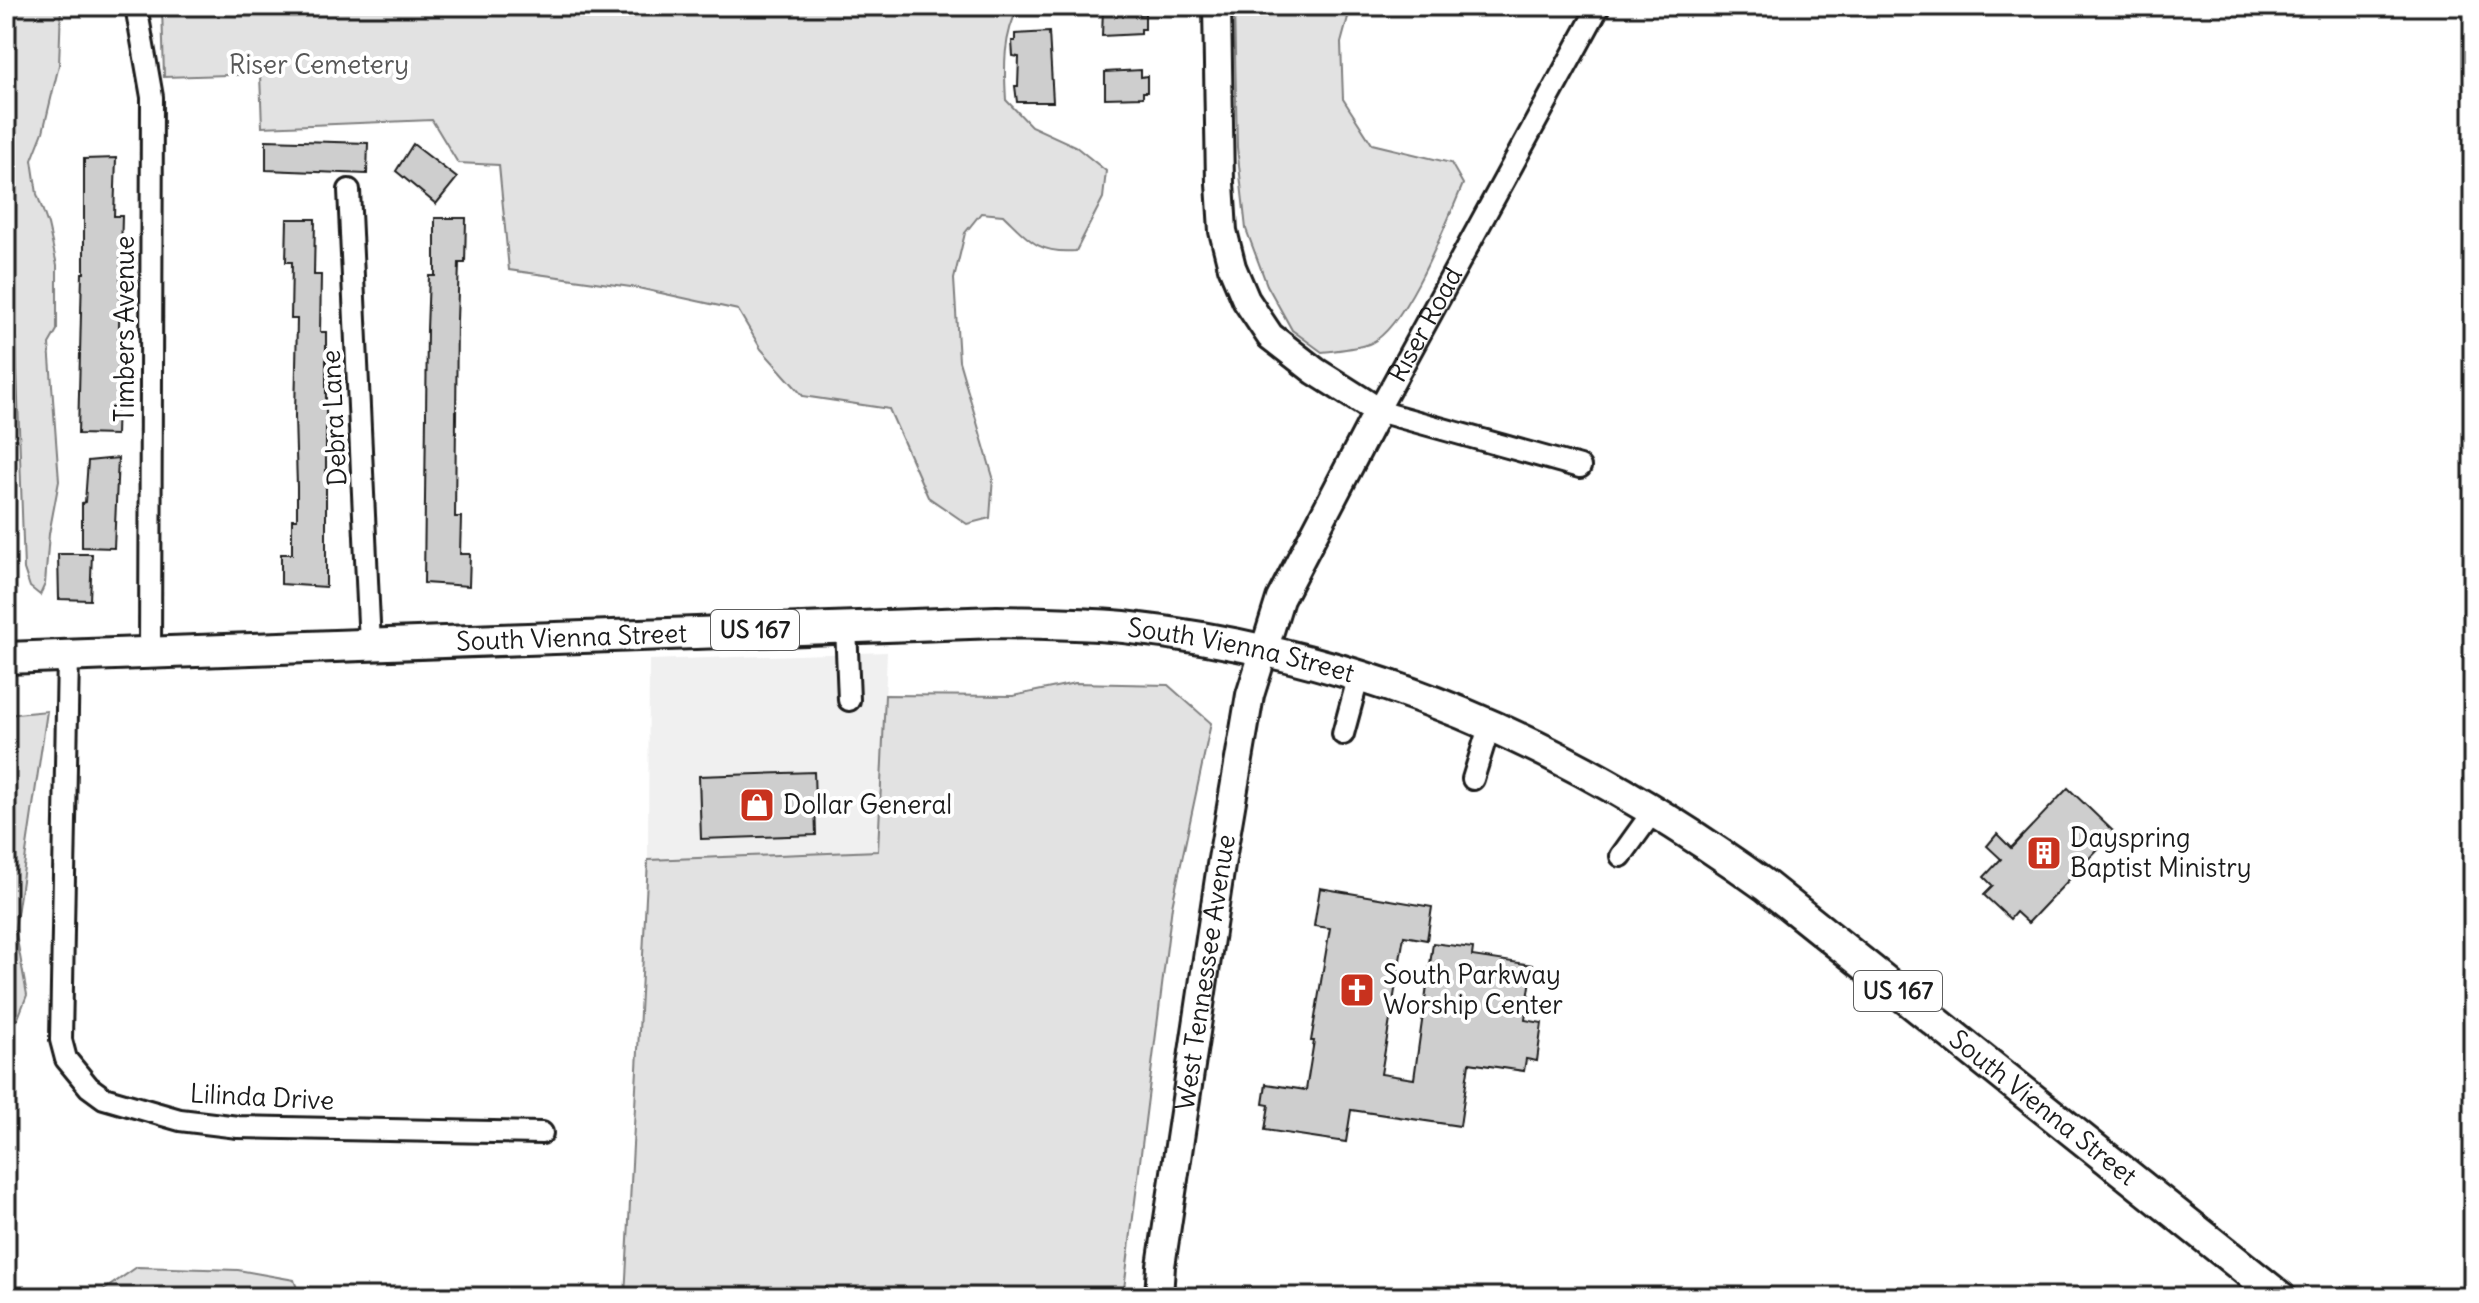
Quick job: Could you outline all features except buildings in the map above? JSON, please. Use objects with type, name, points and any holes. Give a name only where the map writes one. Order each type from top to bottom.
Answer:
[{"type":"highway","name":"South Vienna Street","points":[[6,658],[846,626],[1077,623],[1215,640],[1359,675],[1490,724],[1587,771],[1654,810],[1766,886],[2280,1297]]},
{"type":"main road","points":[[1217,6],[1220,183],[1223,231],[1232,267],[1246,300],[1270,336],[1315,371],[1378,411]]},
{"type":"main road","name":"Riser Road","points":[[1263,651],[1280,599],[1378,411]]},
{"type":"main road","name":"West Tennessee Avenue","points":[[1159,1297],[1161,1266],[1221,865],[1250,695],[1263,651]]},
{"type":"street","name":"Timbers Avenue","points":[[136,6],[152,97],[150,653]]},
{"type":"street","name":"Riser Road","points":[[1378,411],[1599,6]]},
{"type":"street","name":"Debra Lane","points":[[349,190],[370,645]]},
{"type":"street","points":[[1378,411],[1580,467]]},
{"type":"street","points":[[846,626],[849,700]]},
{"type":"street","name":"Lilinda Drive","points":[[68,656],[61,1040],[66,1059],[89,1087],[120,1104],[180,1120],[238,1127],[542,1133]]},
{"type":"street","points":[[1343,734],[1359,675]]},
{"type":"street","points":[[1473,779],[1490,724]]},
{"type":"street","points":[[1621,856],[1654,810]]},
{"type":"shaded area","points":[[887,652],[879,851],[648,860],[649,660]]},
{"type":"green space","points":[[6,6],[61,6],[59,65],[43,132],[32,160],[37,194],[57,265],[57,330],[49,344],[59,481],[49,534],[45,584],[40,595],[30,587],[24,569],[16,342],[11,312],[6,307]]},
{"type":"green space","name":"Riser Cemetery","points":[[162,6],[1019,6],[1007,40],[1006,100],[1031,126],[1075,146],[1106,171],[1103,198],[1076,251],[1042,247],[1027,238],[1003,215],[981,213],[965,233],[954,279],[959,361],[993,477],[990,518],[967,524],[928,497],[889,409],[803,396],[761,349],[738,310],[638,288],[509,270],[499,165],[458,163],[432,120],[262,127],[260,74],[164,77]]},
{"type":"green space","points":[[1234,6],[1351,6],[1341,43],[1343,99],[1372,144],[1451,163],[1463,184],[1412,295],[1385,333],[1371,343],[1322,352],[1292,330],[1267,285],[1246,229],[1237,147]]},
{"type":"green space","points":[[1075,683],[1168,685],[1211,723],[1172,906],[1123,1297],[625,1297],[648,860],[878,851],[885,695],[1013,696]]},
{"type":"green space","points":[[47,711],[15,928],[27,995],[6,1049],[6,715]]},
{"type":"green space","points":[[137,1267],[238,1270],[294,1280],[300,1297],[87,1297],[98,1294]]},
{"type":"place","name":"Dollar General","points":[[757,805]]},
{"type":"place","name":"Dayspring Baptist Ministry","points":[[2044,853]]},
{"type":"place","name":"South Parkway Worship Center","points":[[1357,990]]}]
